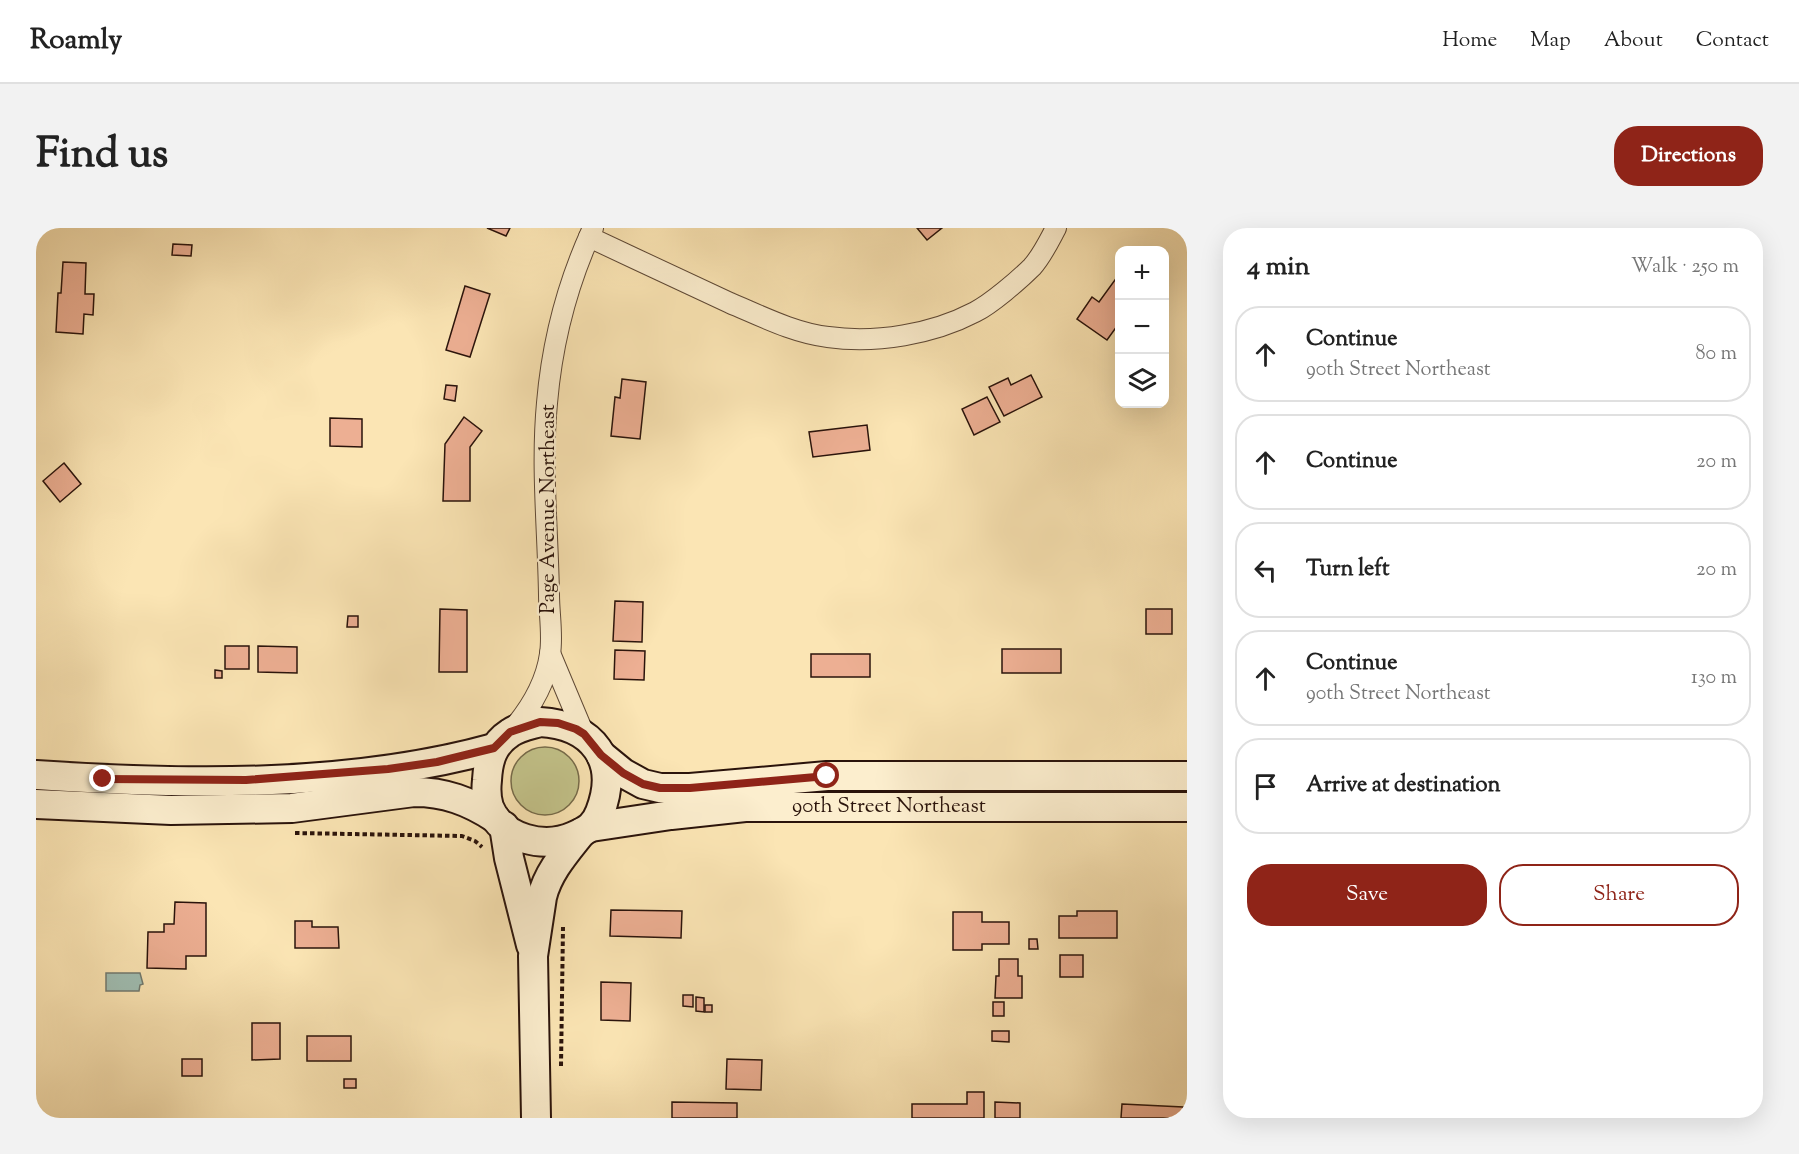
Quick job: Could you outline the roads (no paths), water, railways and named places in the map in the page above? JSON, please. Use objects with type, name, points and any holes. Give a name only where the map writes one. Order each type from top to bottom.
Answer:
[{"type":"main road","points":[[36,775],[126,780],[246,780],[388,769],[437,762],[502,740],[540,722],[558,723],[592,744],[606,771],[607,789],[599,817],[559,861],[544,888],[534,956],[536,1118]]},
{"type":"main road","points":[[502,740],[487,771],[488,805],[499,822],[534,956]]},
{"type":"main road","name":"90th Street Northeast","points":[[592,744],[623,773],[643,784],[660,788],[690,788],[827,776],[1187,776]]},
{"type":"main road","points":[[36,804],[171,810],[292,808],[414,792],[432,792],[453,796],[478,807],[521,837],[541,843],[561,842],[586,830]]},
{"type":"main road","name":"90th Street Northeast","points":[[586,830],[661,816],[745,807],[1187,807]]},
{"type":"street","points":[[591,233],[757,315],[801,331],[828,337],[857,339],[907,334],[947,324],[977,311],[1033,266],[1056,228]]},
{"type":"street","name":"Page Avenue Northeast","points":[[502,740],[526,714],[540,686],[550,653],[544,464],[547,403],[558,336],[571,283],[591,233]]},
{"type":"street","name":"Page Avenue Northeast","points":[[550,653],[592,744]]},
{"type":"water","points":[[106,973],[140,973],[143,984],[140,985],[139,991],[106,991]]}]
